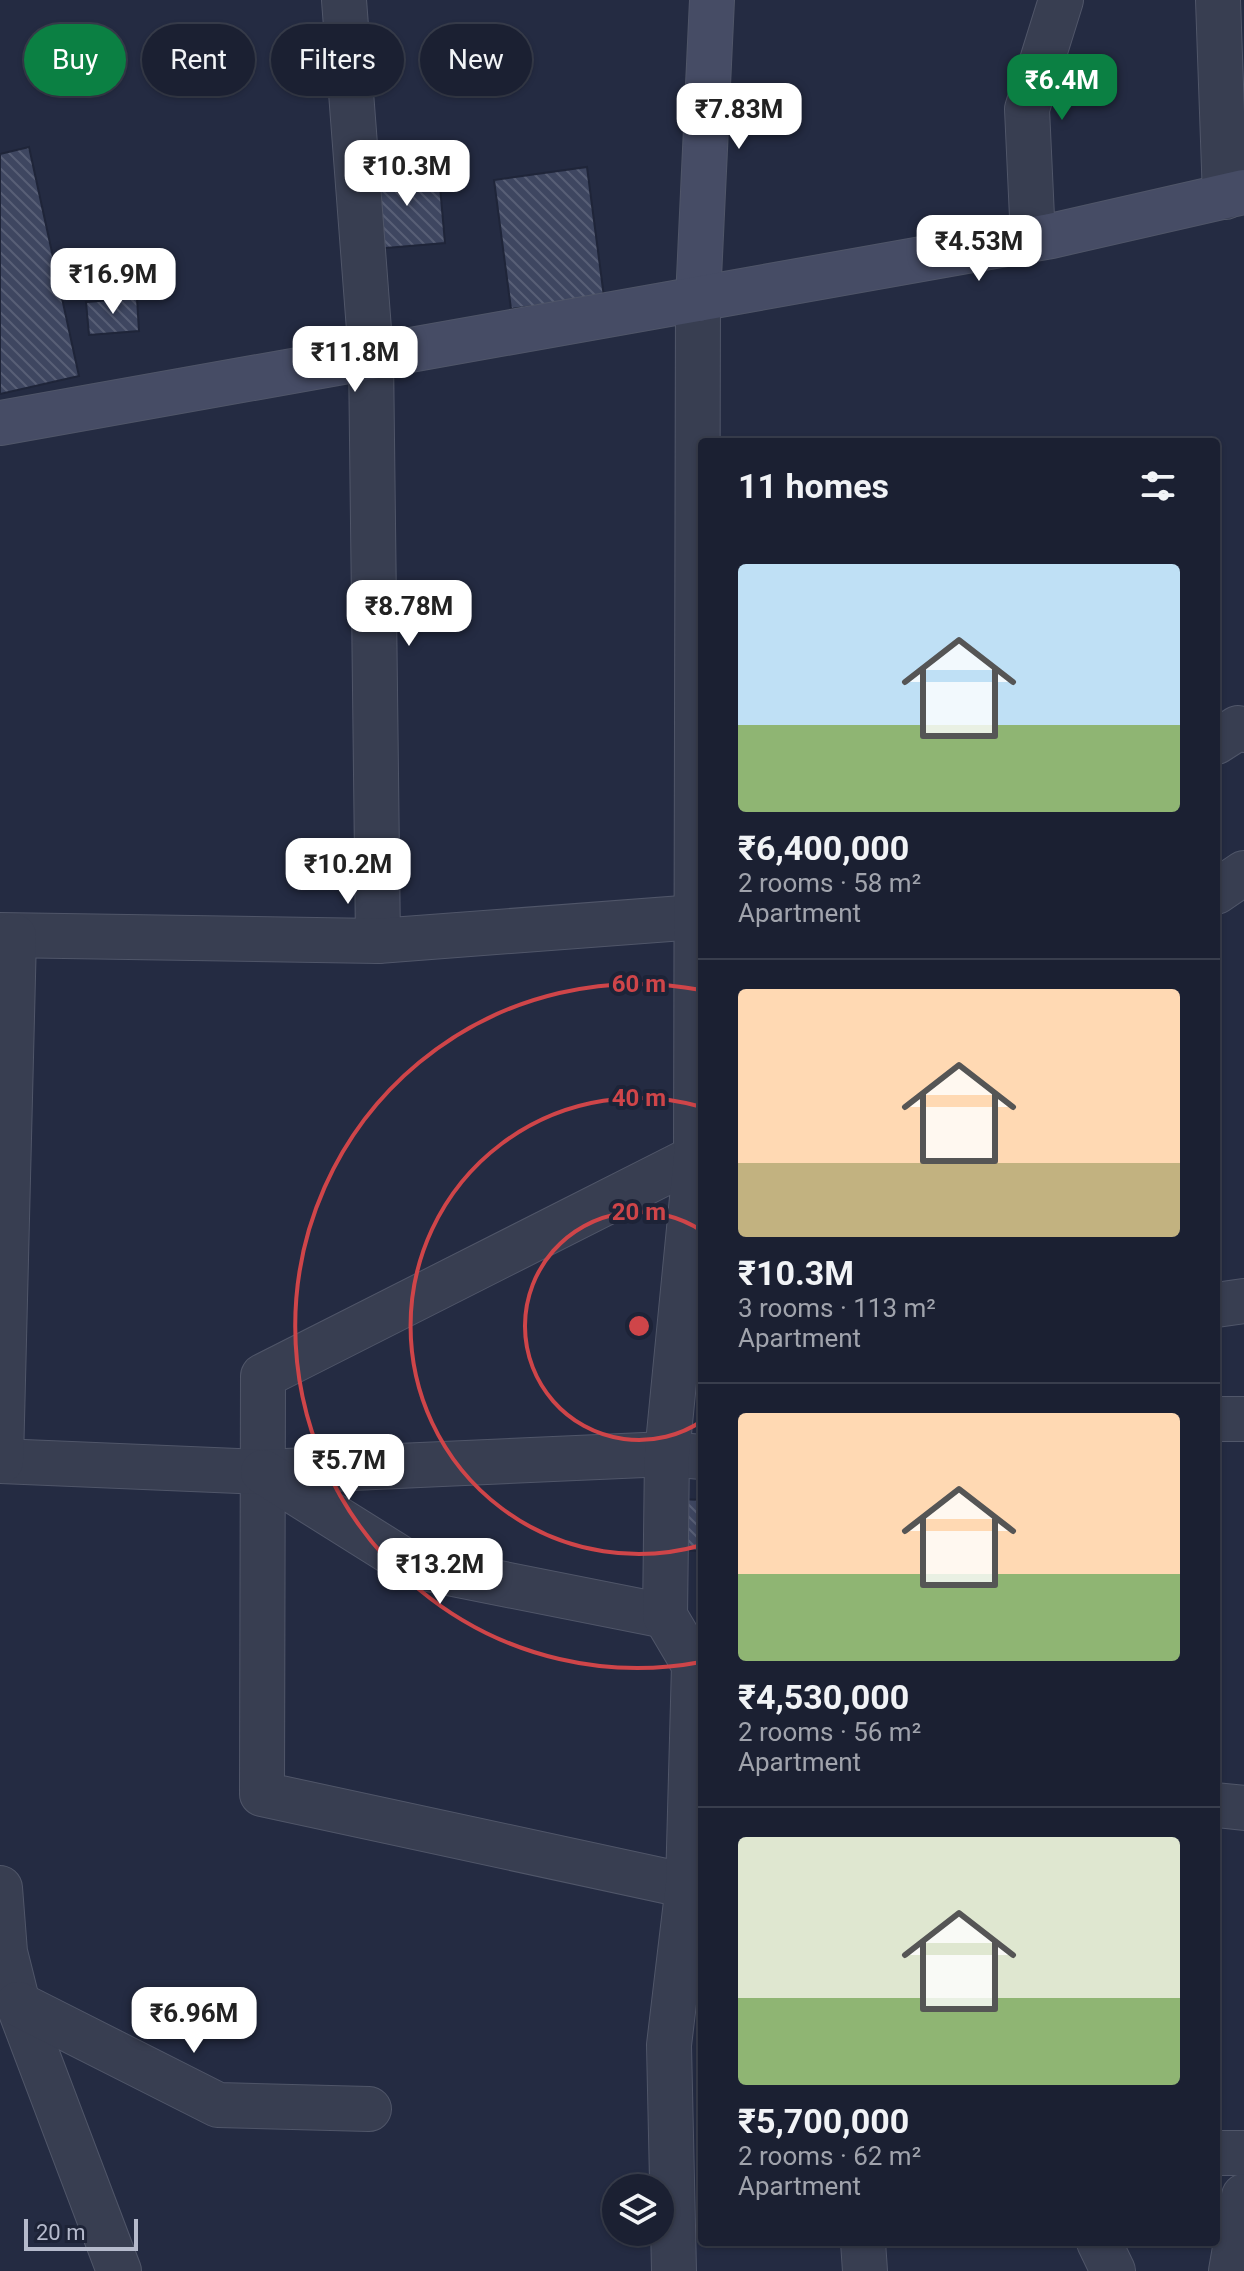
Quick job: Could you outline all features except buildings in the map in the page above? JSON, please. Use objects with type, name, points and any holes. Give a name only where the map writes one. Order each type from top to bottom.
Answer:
[{"type":"main road","points":[[698,299],[712,0]]},
{"type":"main road","points":[[0,423],[1033,239],[1235,194]]},
{"type":"street","points":[[344,0],[371,356],[378,941]]},
{"type":"street","points":[[1033,239],[1027,109],[1061,0]]},
{"type":"street","points":[[1218,0],[1235,194]]},
{"type":"street","points":[[698,299],[698,438]]},
{"type":"street","points":[[1220,739],[1238,728],[1244,730]]},
{"type":"street","points":[[1220,889],[1244,873]]},
{"type":"street","points":[[698,887],[698,1078]]},
{"type":"street","points":[[684,1455],[263,1472],[0,1461],[7,935],[378,941],[696,917]]},
{"type":"street","points":[[695,1887],[262,1794],[263,1376],[698,1159]]},
{"type":"street","points":[[674,2271],[695,1887],[698,1666],[665,1616],[684,1455],[698,1179]]},
{"type":"street","points":[[1220,1304],[1244,1301]]},
{"type":"street","points":[[1220,1419],[1244,1419]]},
{"type":"street","points":[[263,1472],[413,1566],[665,1616]]},
{"type":"street","points":[[1220,1805],[1244,1808]]},
{"type":"street","points":[[0,1888],[2,1952],[18,2004],[119,2271]]},
{"type":"street","points":[[18,2004],[218,2105],[369,2109]]},
{"type":"street","points":[[1220,2153],[1244,2153]]},
{"type":"street","points":[[1231,2271],[1244,2196]]},
{"type":"street","points":[[863,2246],[865,2271]]},
{"type":"street","points":[[1101,2246],[1113,2271]]}]
